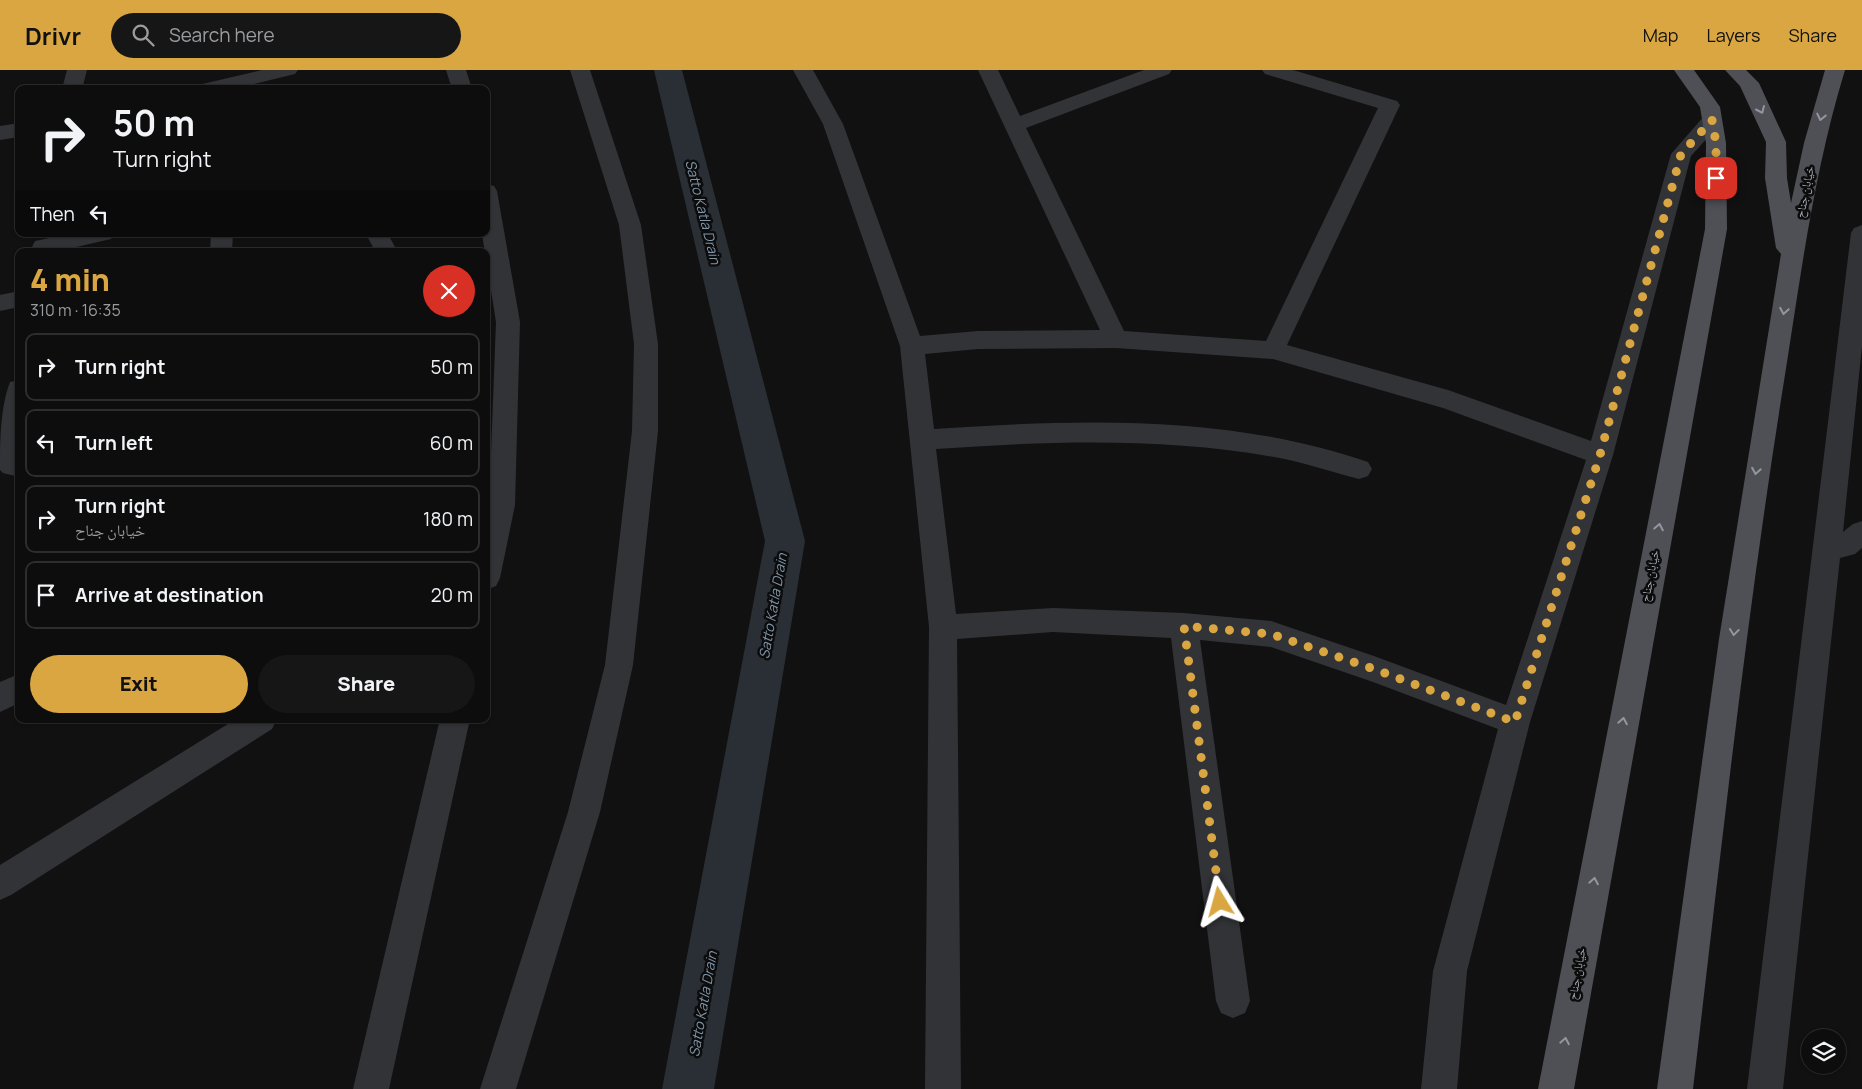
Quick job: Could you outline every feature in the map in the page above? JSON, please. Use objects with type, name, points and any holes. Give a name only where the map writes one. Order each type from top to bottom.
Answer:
[{"type":"main road","name":"خیابان جناح","points":[[1556,1089],[1716,229],[1716,143],[1710,107],[1684,70]]},
{"type":"main road","points":[[1735,70],[1749,83],[1776,142],[1776,178],[1790,272]]},
{"type":"main road","name":"خیابان جناح","points":[[1675,1089],[1750,507],[1812,155],[1824,100],[1835,70]]},
{"type":"street","points":[[73,85],[76,70]]},
{"type":"street","points":[[222,85],[288,70]]},
{"type":"street","points":[[456,70],[461,85]]},
{"type":"street","points":[[498,1089],[584,812],[619,665],[645,432],[646,344],[630,225],[580,70]]},
{"type":"street","points":[[804,70],[833,124],[912,346],[942,627],[943,1089]]},
{"type":"street","points":[[988,70],[1116,339]]},
{"type":"street","points":[[1014,125],[1162,70]]},
{"type":"street","points":[[1272,70],[1390,104],[1273,350]]},
{"type":"street","points":[[1439,1089],[1450,970],[1515,722],[1600,455],[1681,154],[1712,120]]},
{"type":"street","points":[[0,133],[15,131]]},
{"type":"street","points":[[1764,1089],[1828,549],[1862,233]]},
{"type":"street","points":[[43,244],[86,237]]},
{"type":"street","points":[[490,237],[497,323],[496,405],[502,505],[490,560]]},
{"type":"street","points":[[0,303],[15,300]]},
{"type":"street","points":[[912,346],[978,340],[1116,339],[1273,350],[1448,400],[1600,455]]},
{"type":"street","points":[[15,413],[7,461],[15,466]]},
{"type":"street","points":[[923,440],[1016,433],[1132,432],[1216,439],[1276,447],[1359,469]]},
{"type":"street","points":[[1828,549],[1845,546],[1862,532]]},
{"type":"street","points":[[942,627],[1053,620],[1184,626],[1271,634],[1374,669],[1515,722]]},
{"type":"street","points":[[1184,626],[1233,1001]]},
{"type":"street","points":[[0,698],[15,689]]},
{"type":"street","points":[[0,884],[256,723]]},
{"type":"street","points":[[371,1089],[454,723]]},
{"type":"waterway","name":"Satto Katla Drain","points":[[668,70],[785,541],[688,1089]]},
{"type":"route","points":[[1220,902],[1184,626],[1271,634],[1374,669],[1515,722],[1600,455],[1681,154],[1712,120],[1716,143],[1716,178]]}]
